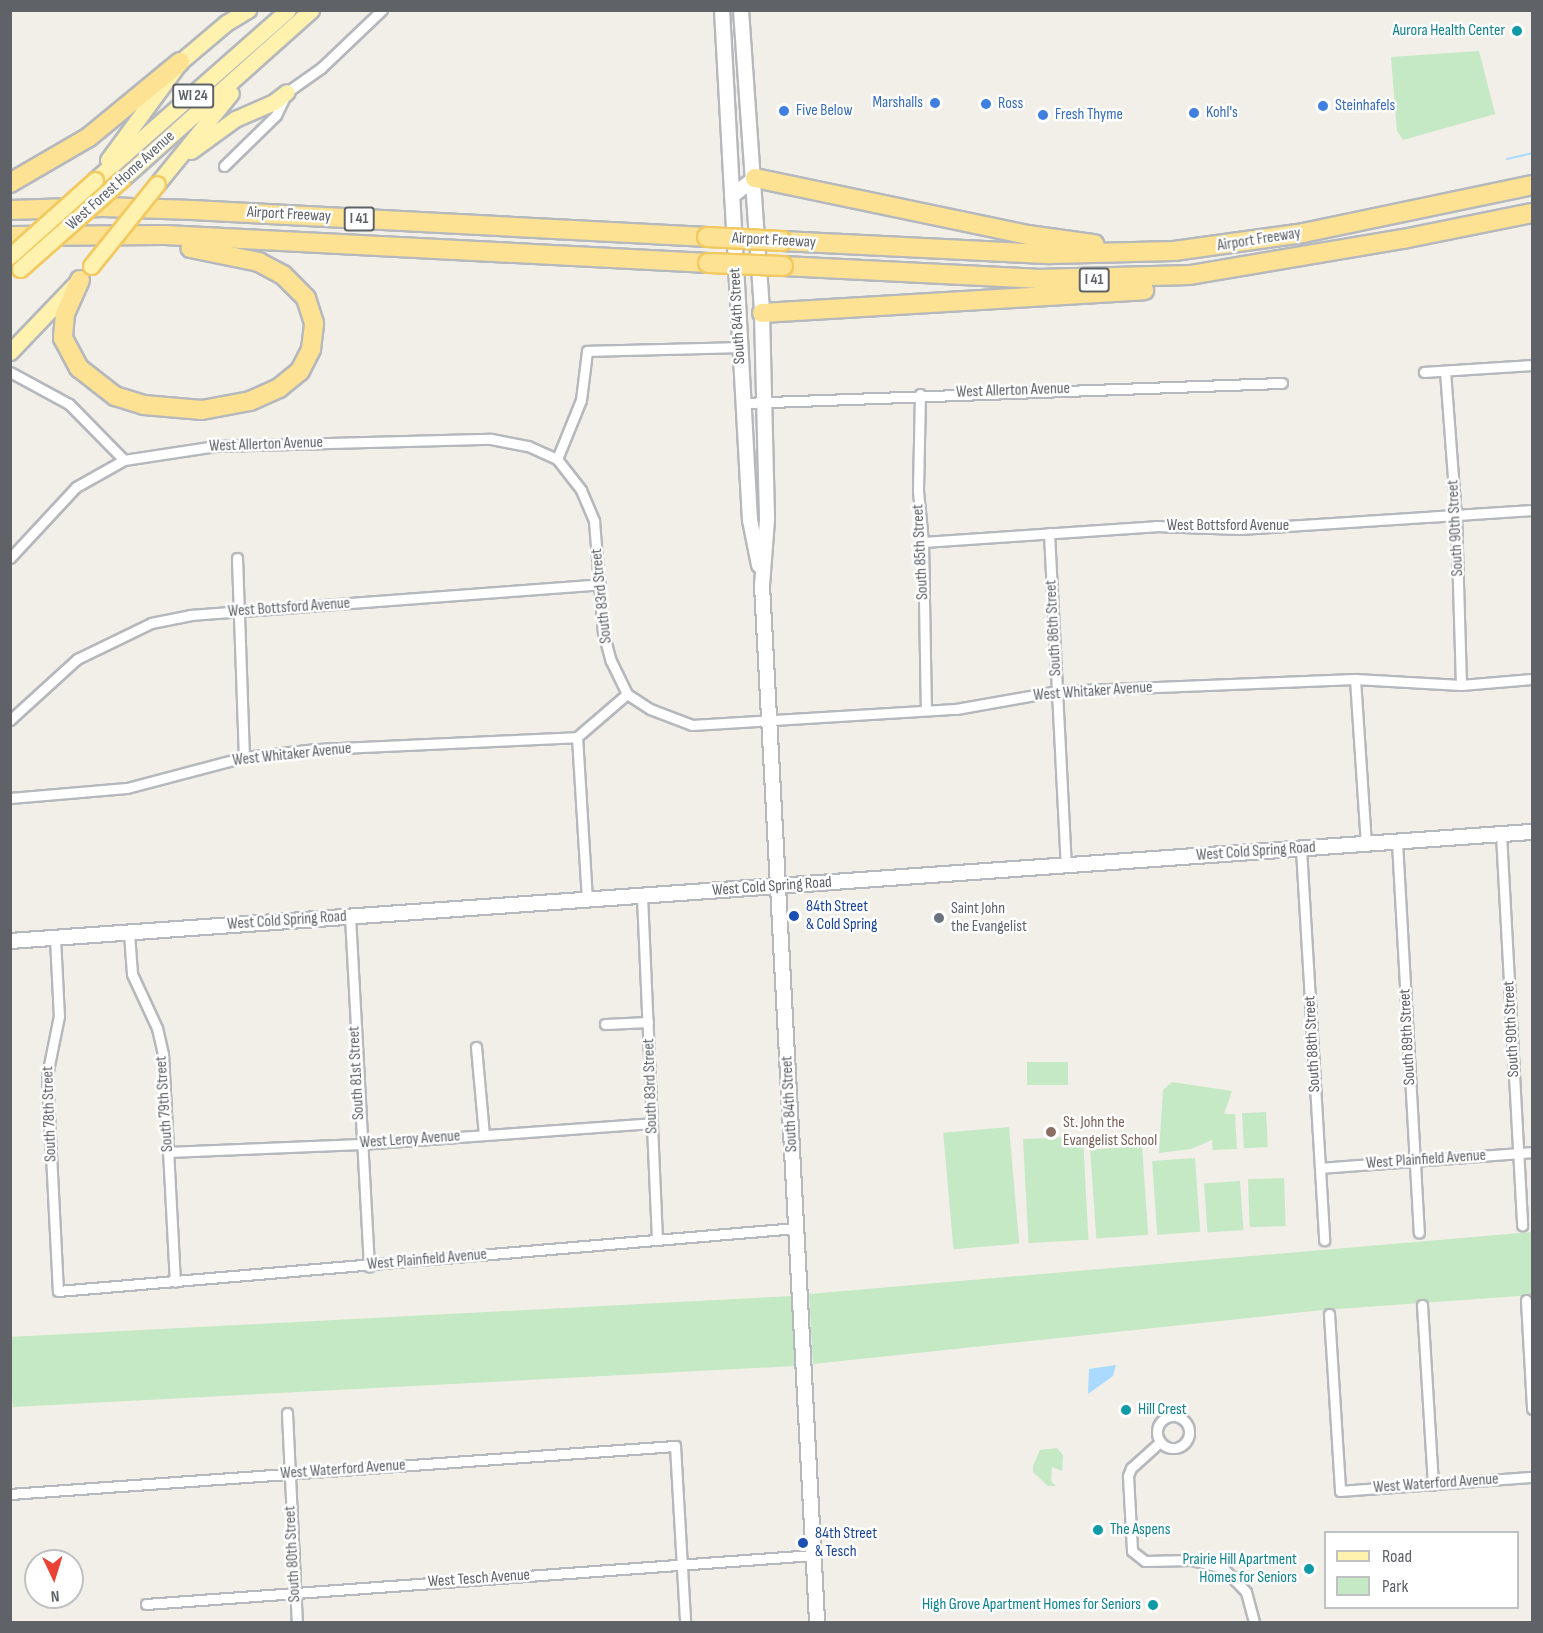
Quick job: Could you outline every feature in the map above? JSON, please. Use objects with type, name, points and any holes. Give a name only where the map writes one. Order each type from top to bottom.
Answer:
[{"type":"highway","points":[[10,183],[89,137],[180,62]]},
{"type":"highway","points":[[755,178],[1071,242],[1113,246],[1226,237],[1247,243]]},
{"type":"highway","name":"Airport Freeway","points":[[10,210],[103,207],[192,210],[1051,254],[1155,252],[1247,243],[1533,185]]},
{"type":"highway","name":"Airport Freeway","points":[[10,236],[127,234],[1037,279],[1150,278],[1245,268],[1533,213]]},
{"type":"highway","points":[[86,273],[65,314],[63,338],[79,369],[115,396],[170,409],[222,408],[264,395],[300,371],[312,349],[313,315],[306,297],[283,275],[245,257],[153,243],[127,234]]},
{"type":"highway","points":[[762,313],[1204,285],[1337,261],[1403,239]]},
{"type":"main road","points":[[95,180],[180,62],[240,10]]},
{"type":"main road","points":[[226,23],[248,10]]},
{"type":"main road","name":"West Forest Home Avenue","points":[[10,256],[288,10]]},
{"type":"main road","name":"West Forest Home Avenue","points":[[15,274],[311,10]]},
{"type":"main road","points":[[10,352],[86,273],[158,184],[245,70]]},
{"type":"main road","points":[[172,166],[209,136],[287,92]]},
{"type":"street","points":[[224,166],[276,115],[287,92],[321,68],[381,10]]},
{"type":"street","name":"South 84th Street","points":[[722,10],[750,520],[762,585],[780,886],[817,1623]]},
{"type":"street","name":"South 84th Street","points":[[741,10],[755,178],[762,313],[767,520],[762,585]]},
{"type":"street","points":[[732,196],[755,178]]},
{"type":"street","points":[[739,314],[762,313]]},
{"type":"street","points":[[557,459],[581,400],[587,351],[740,347]]},
{"type":"street","points":[[1424,372],[1533,365]]},
{"type":"street","name":"South 90th Street","points":[[1445,371],[1456,516],[1461,685]]},
{"type":"street","points":[[10,372],[69,404],[124,460]]},
{"type":"street","name":"West Allerton Avenue","points":[[743,403],[920,394],[1282,383]]},
{"type":"street","name":"South 85th Street","points":[[920,394],[918,491],[923,542],[926,710]]},
{"type":"street","name":"West Allerton Avenue","points":[[10,558],[76,487],[124,460],[216,446],[491,439],[528,446],[557,459]]},
{"type":"street","name":"South 83rd Street","points":[[557,459],[581,490],[594,521],[605,646],[627,694]]},
{"type":"street","name":"West Bottsford Avenue","points":[[923,542],[1155,526],[1240,529],[1533,510]]},
{"type":"street","name":"South 86th Street","points":[[1049,533],[1066,866]]},
{"type":"street","points":[[237,558],[244,757]]},
{"type":"street","name":"West Bottsford Avenue","points":[[10,720],[69,665],[108,641],[151,623],[238,611],[600,584]]},
{"type":"street","points":[[1355,679],[1366,844]]},
{"type":"street","name":"West Whitaker Avenue","points":[[627,694],[650,710],[692,726],[770,723],[926,710],[1058,692],[1355,679],[1461,685],[1533,679]]},
{"type":"street","points":[[586,900],[577,737],[627,694]]},
{"type":"street","name":"West Whitaker Avenue","points":[[10,798],[127,788],[244,757],[317,749],[577,737]]},
{"type":"street","name":"West Cold Spring Road","points":[[10,941],[1533,832]]},
{"type":"street","name":"South 90th Street","points":[[1501,834],[1522,1225]]},
{"type":"street","name":"South 89th Street","points":[[1397,842],[1419,1232]]},
{"type":"street","name":"South 88th Street","points":[[1300,849],[1324,1240]]},
{"type":"street","name":"South 83rd Street","points":[[642,896],[657,1239]]},
{"type":"street","name":"South 81st Street","points":[[350,916],[369,1266]]},
{"type":"street","name":"South 79th Street","points":[[129,933],[132,974],[157,1028],[163,1054],[175,1282]]},
{"type":"street","name":"South 78th Street","points":[[55,938],[59,1016],[47,1075],[58,1291]]},
{"type":"street","points":[[605,1024],[648,1022]]},
{"type":"street","points":[[476,1047],[484,1135]]},
{"type":"street","name":"West Leroy Avenue","points":[[168,1152],[361,1144],[652,1123]]},
{"type":"street","name":"West Plainfield Avenue","points":[[1320,1168],[1533,1152]]},
{"type":"street","name":"West Plainfield Avenue","points":[[58,1291],[796,1228]]},
{"type":"street","points":[[1526,1300],[1533,1409]]},
{"type":"street","points":[[1422,1305],[1433,1485]]},
{"type":"street","name":"West Waterford Avenue","points":[[1329,1314],[1340,1491],[1533,1477]]},
{"type":"street","name":"South 80th Street","points":[[287,1413],[297,1623]]},
{"type":"street","points":[[1160,1442],[1131,1468],[1128,1476],[1132,1551],[1145,1562],[1202,1561],[1223,1568],[1246,1592],[1254,1623]]},
{"type":"street","name":"West Waterford Avenue","points":[[10,1494],[675,1446],[682,1565]]},
{"type":"street","name":"West Tesch Avenue","points":[[146,1604],[813,1555]]},
{"type":"street","points":[[682,1565],[684,1623]]},
{"type":"green space","points":[[1479,51],[1495,114],[1403,140],[1397,131],[1391,57]]},
{"type":"green space","points":[[1027,1062],[1068,1062],[1068,1085],[1027,1085]]},
{"type":"green space","points":[[1172,1082],[1232,1091],[1224,1114],[1235,1114],[1237,1149],[1213,1150],[1212,1140],[1191,1149],[1159,1153],[1163,1090]]},
{"type":"green space","points":[[1266,1112],[1268,1147],[1244,1148],[1242,1113]]},
{"type":"green space","points":[[1009,1127],[1019,1244],[953,1249],[943,1133]]},
{"type":"green space","points":[[1083,1136],[1088,1240],[1029,1243],[1023,1139]]},
{"type":"green space","points":[[1142,1146],[1148,1235],[1096,1238],[1090,1150]]},
{"type":"green space","points":[[1195,1158],[1200,1232],[1157,1235],[1152,1161]]},
{"type":"green space","points":[[1284,1178],[1286,1226],[1250,1227],[1248,1179]]},
{"type":"green space","points":[[1240,1181],[1243,1230],[1208,1232],[1204,1184]]},
{"type":"green space","points":[[1532,1232],[1532,1295],[1323,1310],[813,1364],[809,1294]]},
{"type":"green space","points":[[792,1296],[796,1366],[13,1407],[10,1337]]},
{"type":"green space","points":[[1057,1448],[1063,1455],[1062,1471],[1052,1467],[1051,1481],[1056,1486],[1048,1486],[1033,1472],[1033,1466],[1040,1450]]},
{"type":"water","points":[[1116,1365],[1113,1376],[1088,1394],[1089,1369]]},
{"type":"waterway","points":[[1507,159],[1532,153]]},
{"type":"place","name":"Aurora Health Center","points":[[1517,31]]},
{"type":"place","name":"Marshalls","points":[[935,103]]},
{"type":"place","name":"Ross","points":[[986,104]]},
{"type":"place","name":"Steinhafels","points":[[1323,106]]},
{"type":"place","name":"Five Below","points":[[784,111]]},
{"type":"place","name":"Kohl's","points":[[1194,113]]},
{"type":"place","name":"Fresh Thyme","points":[[1043,115]]},
{"type":"place","name":"84th Street & Cold Spring","points":[[794,916]]},
{"type":"place","name":"Saint John the Evangelist","points":[[939,918]]},
{"type":"place","name":"St. John the Evangelist School","points":[[1051,1132]]},
{"type":"place","name":"Hill Crest","points":[[1126,1410]]},
{"type":"place","name":"The Aspens","points":[[1098,1530]]},
{"type":"place","name":"84th Street & Tesch","points":[[803,1543]]},
{"type":"place","name":"Prairie Hill Apartment Homes for Seniors","points":[[1309,1569]]},
{"type":"place","name":"High Grove Apartment Homes for Seniors","points":[[1153,1605]]}]
